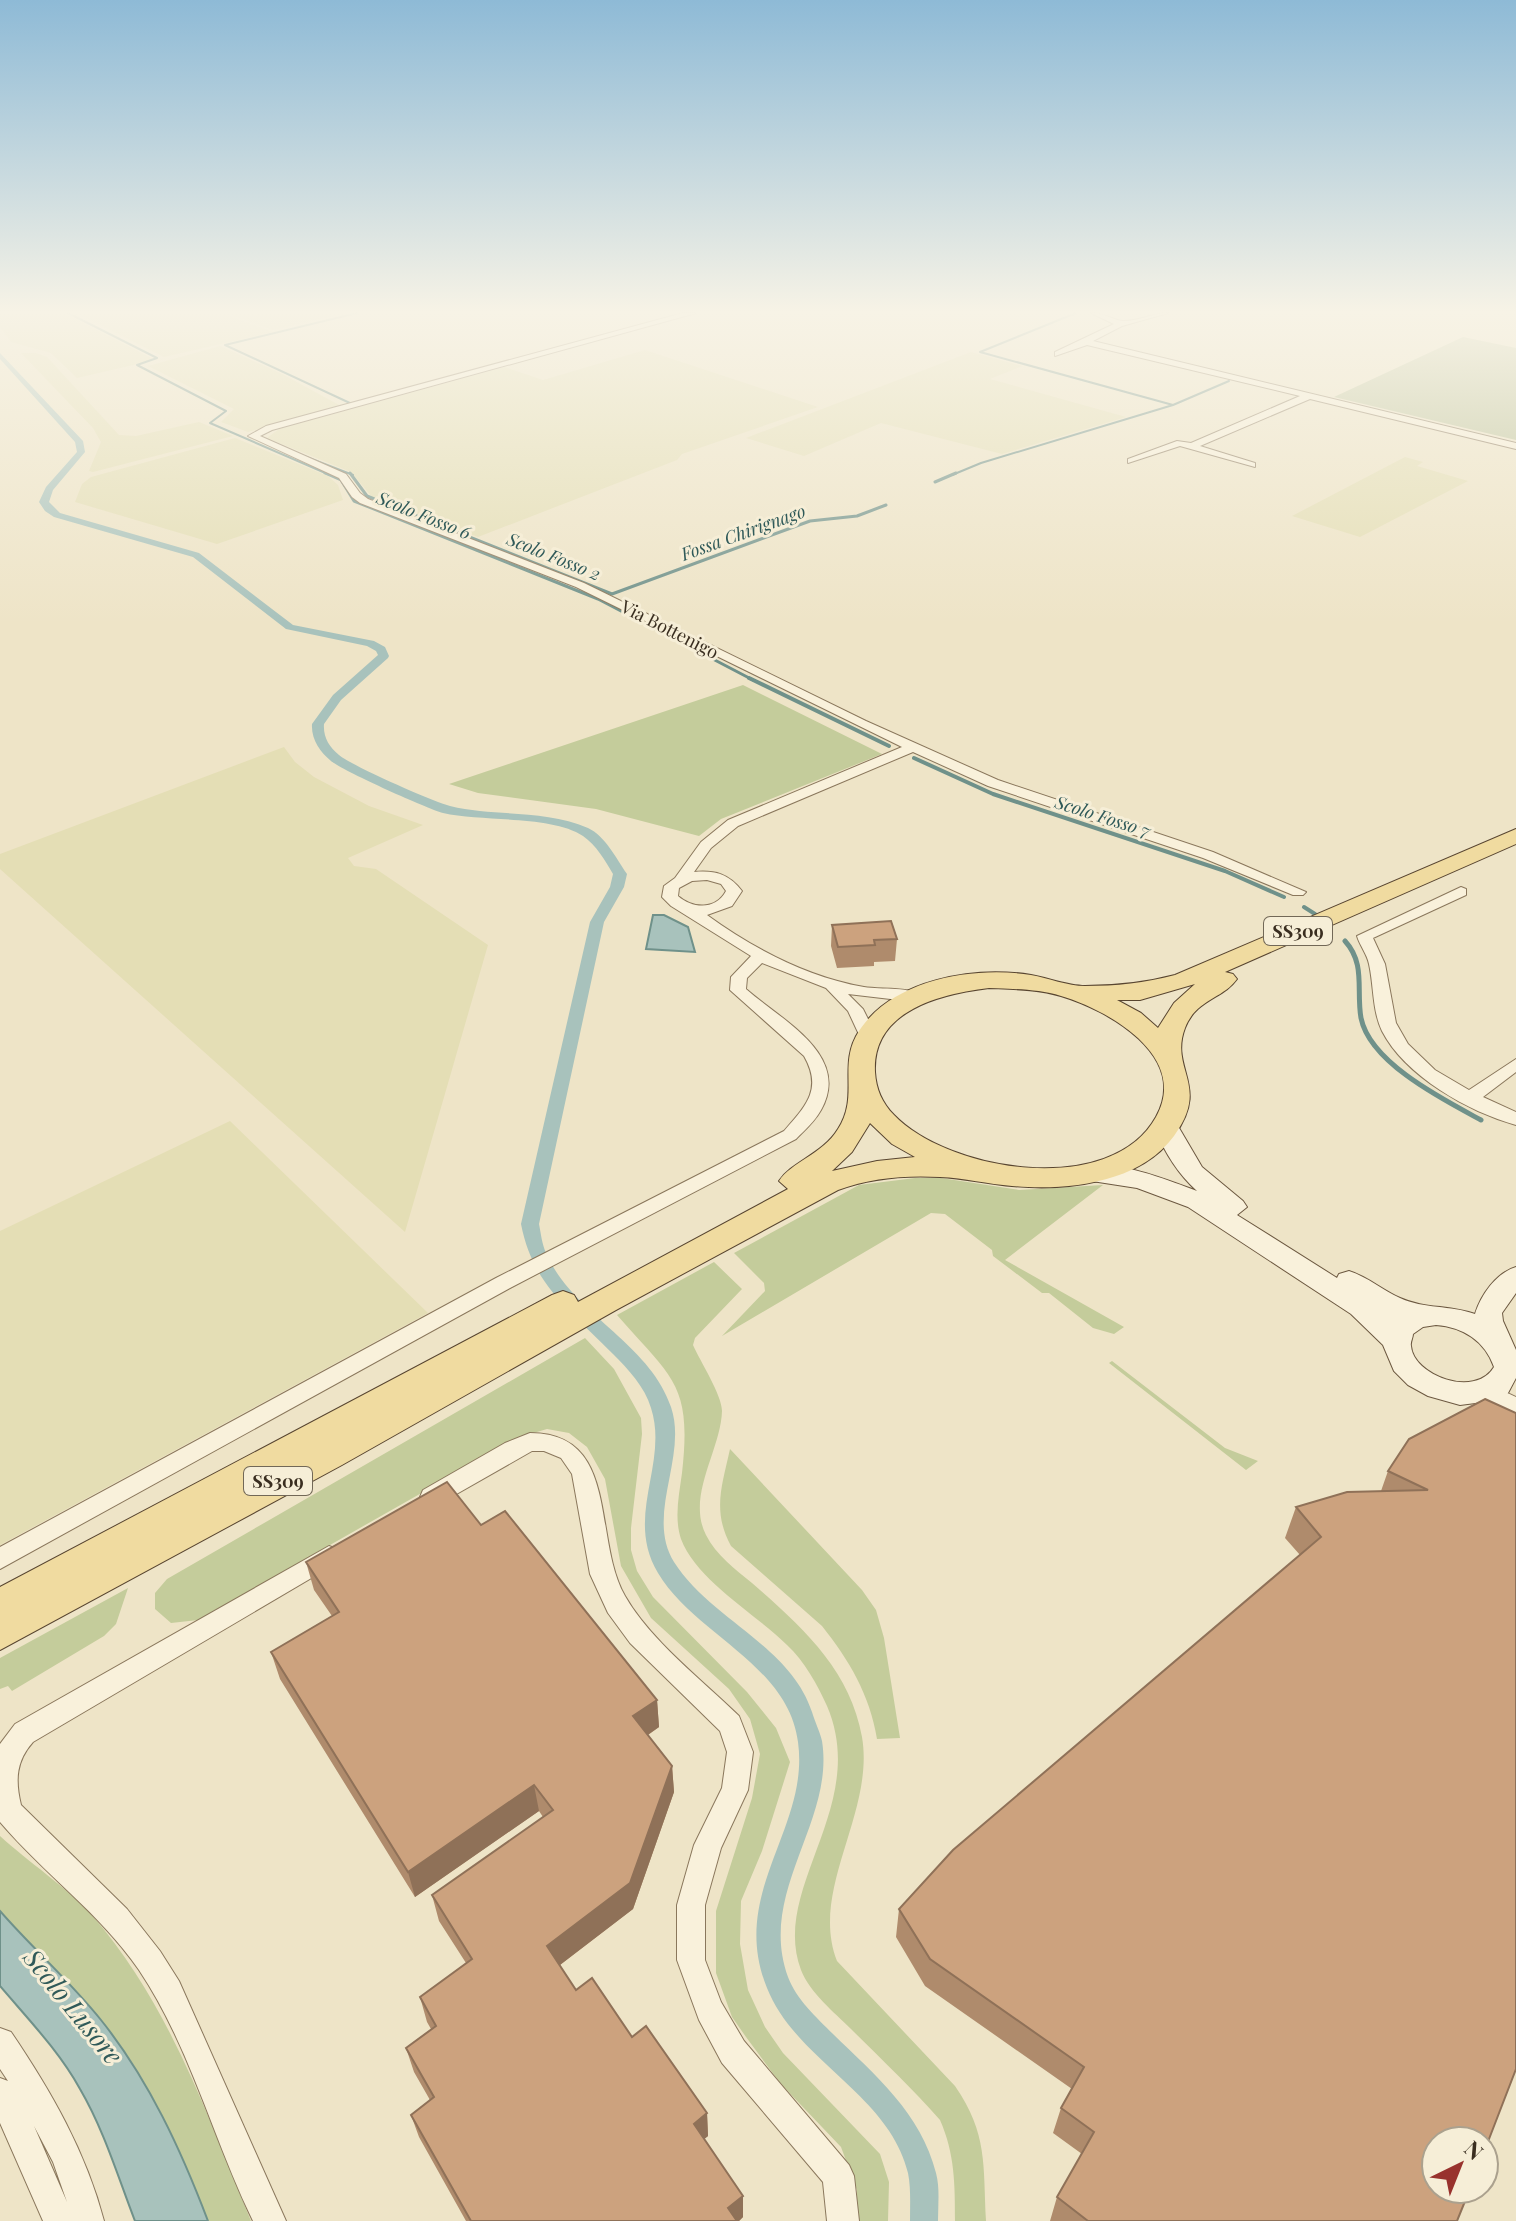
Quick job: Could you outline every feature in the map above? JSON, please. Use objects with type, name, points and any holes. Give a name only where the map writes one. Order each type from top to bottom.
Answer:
[{"type":"main road","name":"SS309","points":[[988,1173],[939,1158],[909,1142],[885,1122],[865,1093],[860,1070],[868,1037],[887,1015],[916,997],[946,987],[992,981],[1036,983],[1072,991],[1124,993],[1171,985],[1516,836]]},
{"type":"main road","name":"SS309","points":[[1167,1056],[1173,1020],[1189,1000],[1212,984],[1516,852]]},
{"type":"main road","name":"SS309","points":[[608,1289],[830,1181],[895,1168],[941,1167],[1028,1178],[1088,1173],[1135,1155],[1166,1127],[1172,1116],[1176,1079],[1167,1056],[1157,1042],[1129,1017],[1072,991]]},
{"type":"main road","name":"SS309","points":[[0,1633],[815,1170],[846,1142],[856,1126],[865,1093]]},
{"type":"main road","name":"SS309","points":[[0,1606],[548,1322]]},
{"type":"street","name":"Via Bottenigo","points":[[319,417],[253,435],[268,445],[343,476],[364,501],[600,594],[993,783],[1208,855],[1298,892]]},
{"type":"street","points":[[1192,446],[1261,417]]},
{"type":"street","points":[[1394,417],[1516,446]]},
{"type":"street","points":[[1131,461],[1177,444],[1252,465]]},
{"type":"street","points":[[681,880],[699,853],[733,823],[913,747]]},
{"type":"street","points":[[689,909],[719,907],[729,902],[734,891],[708,870],[699,853]]},
{"type":"street","points":[[718,877],[698,875],[681,880],[672,886],[670,897],[675,903],[762,954],[827,985],[850,1003],[868,1037]]},
{"type":"street","points":[[1461,892],[1365,936],[1377,960],[1383,1004],[1391,1032],[1432,1076],[1516,1119]]},
{"type":"street","points":[[714,927],[713,916],[719,907]]},
{"type":"street","points":[[0,1559],[508,1280],[776,1143],[813,1113],[822,1084],[813,1055],[802,1042],[743,994],[737,985],[739,977],[762,954]]},
{"type":"street","points":[[827,985],[871,995],[916,997]]},
{"type":"street","points":[[1470,1098],[1516,1064]]},
{"type":"street","points":[[1166,1127],[1180,1159],[1210,1190],[1368,1294],[1422,1316],[1449,1316],[1466,1322],[1495,1340]]},
{"type":"street","points":[[1088,1173],[1141,1180],[1197,1201],[1361,1307],[1396,1341],[1401,1359],[1409,1370],[1433,1387],[1462,1395],[1488,1392],[1512,1373],[1487,1325],[1487,1312],[1499,1292],[1516,1277]]},
{"type":"street","points":[[1396,1341],[1400,1329],[1422,1316]]},
{"type":"street","points":[[1488,1392],[1516,1407]]},
{"type":"street","points":[[414,1507],[530,1442],[546,1442],[569,1452],[583,1472],[602,1574],[617,1605],[639,1635],[730,1724],[740,1752],[735,1790],[708,1845],[691,1905],[691,1960],[709,2010],[733,2052],[838,2176],[843,2221]]},
{"type":"street","points":[[270,2221],[181,2016],[149,1960],[107,1907],[20,1827],[5,1806],[0,1788],[1,1768],[11,1747],[24,1733],[345,1546]]},
{"type":"street","points":[[0,2043],[50,2125],[84,2202],[88,2221]]},
{"type":"street","points":[[0,2093],[18,2124],[59,2221]]},
{"type":"shaded area","points":[[82,417],[102,417],[119,435],[136,436],[199,422],[233,436],[93,472],[89,471],[101,442]]},
{"type":"shaded area","points":[[226,417],[303,417],[248,432],[221,422]]},
{"type":"shaded area","points":[[324,417],[790,417],[682,454],[677,460],[478,537],[372,497],[351,472],[267,438],[279,429]]},
{"type":"shaded area","points":[[802,417],[1126,417],[1002,454],[881,423],[804,456],[746,438]]},
{"type":"shaded area","points":[[235,438],[328,476],[338,485],[343,500],[217,544],[75,502],[82,484],[91,477]]},
{"type":"shaded area","points":[[1405,457],[1423,462],[1417,466],[1468,481],[1360,537],[1292,516]]},
{"type":"shaded area","points":[[284,747],[295,762],[314,777],[369,806],[423,825],[348,858],[354,866],[376,869],[488,945],[405,1232],[0,869],[0,854]]},
{"type":"shaded area","points":[[230,1121],[428,1313],[0,1545],[0,1231]]},
{"type":"green space","points":[[1417,417],[1516,417],[1516,440]]},
{"type":"green space","points":[[743,685],[882,754],[721,819],[699,836],[596,809],[478,793],[449,784]]},
{"type":"green space","points":[[941,1178],[1019,1190],[1103,1185],[1005,1260],[1124,1327],[1114,1334],[1093,1328],[1049,1293],[1042,1293],[993,1256],[992,1250],[945,1214],[931,1213],[722,1336],[765,1291],[764,1283],[734,1253],[859,1185]]},
{"type":"green space","points":[[714,1262],[742,1289],[695,1338],[693,1345],[715,1387],[722,1411],[702,1489],[701,1520],[706,1535],[720,1555],[805,1633],[847,1690],[862,1737],[864,1766],[860,1794],[831,1907],[831,1934],[837,1961],[955,2086],[966,2103],[982,2150],[986,2221],[955,2221],[951,2157],[940,2120],[823,2002],[801,1970],[795,1939],[798,1908],[837,1778],[837,1743],[827,1706],[810,1674],[793,1652],[713,1583],[689,1554],[681,1539],[678,1523],[684,1443],[681,1401],[665,1370],[617,1315]]},
{"type":"green space","points":[[585,1338],[614,1369],[641,1418],[642,1434],[631,1528],[631,1550],[637,1571],[653,1597],[747,1692],[776,1728],[790,1762],[762,1851],[741,1901],[740,1944],[748,1990],[765,2027],[783,2053],[880,2154],[889,2182],[888,2221],[857,2221],[857,2190],[841,2147],[780,2083],[732,2017],[716,1973],[716,1911],[752,1798],[760,1754],[750,1719],[729,1689],[651,1618],[621,1566],[605,1479],[587,1447],[569,1433],[547,1429],[520,1437],[198,1620],[171,1623],[155,1609],[155,1593],[167,1579]]},
{"type":"green space","points":[[1112,1361],[1225,1448],[1258,1461],[1246,1470],[1109,1363]]},
{"type":"green space","points":[[730,1449],[862,1590],[876,1610],[884,1638],[900,1738],[877,1739],[864,1693],[832,1639],[822,1626],[731,1546],[720,1510]]},
{"type":"green space","points":[[128,1588],[116,1624],[104,1636],[12,1691],[8,1686],[0,1689],[0,1658]]},
{"type":"green space","points":[[0,1836],[92,1915],[143,1985],[184,2061],[251,2221],[208,2221],[175,2142],[135,2066],[89,2006],[0,1911]]},
{"type":"water","points":[[653,915],[664,915],[688,927],[695,952],[646,949]]},
{"type":"water","name":"Scolo Lusore","points":[[0,1911],[77,1992],[118,2043],[162,2116],[208,2221],[135,2221],[103,2137],[72,2075],[0,1986]]},
{"type":"building","points":[[891,921],[897,939],[874,940],[875,945],[838,947],[832,925]]},
{"type":"building","points":[[1485,1399],[1516,1413],[1516,2069],[1494,2125],[1420,2125],[1420,2205],[1464,2205],[1457,2221],[1088,2221],[1057,2197],[1094,2132],[1061,2108],[1084,2067],[930,1959],[899,1909],[953,1850],[1321,1537],[1296,1507],[1347,1492],[1428,1490],[1388,1471],[1409,1439]]},
{"type":"building","points":[[447,1482],[481,1525],[505,1511],[657,1700],[633,1716],[672,1766],[630,1883],[547,1946],[576,1990],[592,1978],[632,2037],[646,2026],[707,2113],[694,2124],[743,2196],[728,2208],[737,2221],[471,2221],[411,2115],[434,2097],[406,2048],[436,2026],[420,1997],[472,1959],[432,1895],[553,1810],[534,1785],[408,1872],[271,1652],[339,1612],[306,1562]]},
{"type":"waterway","points":[[57,417],[79,441],[81,452],[49,489],[44,502],[48,509],[57,515],[196,555],[290,627],[370,643],[381,649],[384,656],[328,707],[318,724],[320,740],[338,761],[444,809],[485,816],[550,820],[586,832],[604,849],[620,874],[617,887],[597,922],[530,1224],[535,1251],[548,1275],[567,1297],[632,1361],[649,1383],[661,1407],[665,1426],[664,1446],[654,1528],[657,1548],[666,1567],[697,1604],[771,1668],[799,1707],[810,1741],[810,1774],[803,1807],[770,1905],[768,1940],[775,1976],[788,2003],[800,2018],[881,2100],[906,2134],[922,2173],[924,2221]]},
{"type":"waterway","name":"Scolo Fosso 6","points":[[218,417],[210,423],[330,475]]},
{"type":"waterway","name":"Fossa Chirignago","points":[[952,475],[981,463],[1134,417]]},
{"type":"waterway","name":"Scolo Fosso 2","points":[[304,456],[351,474]]},
{"type":"waterway","name":"Scolo Fosso 6","points":[[325,473],[341,480],[354,501],[598,599],[751,679]]},
{"type":"waterway","name":"Fossa Chirignago","points":[[935,482],[956,473]]},
{"type":"waterway","name":"Scolo Fosso 2","points":[[351,474],[367,496],[612,594],[810,521],[857,516],[886,505]]},
{"type":"waterway","name":"Scolo Fosso 7","points":[[751,679],[889,746]]},
{"type":"waterway","name":"Scolo Fosso 7","points":[[914,758],[993,794],[1225,871],[1284,897]]},
{"type":"waterway","name":"Scolo Fosso 7","points":[[1304,907],[1315,914]]},
{"type":"waterway","name":"Scolo Fosso 7","points":[[1345,941],[1352,950],[1358,968],[1361,1018],[1378,1050],[1410,1078],[1481,1120]]}]
